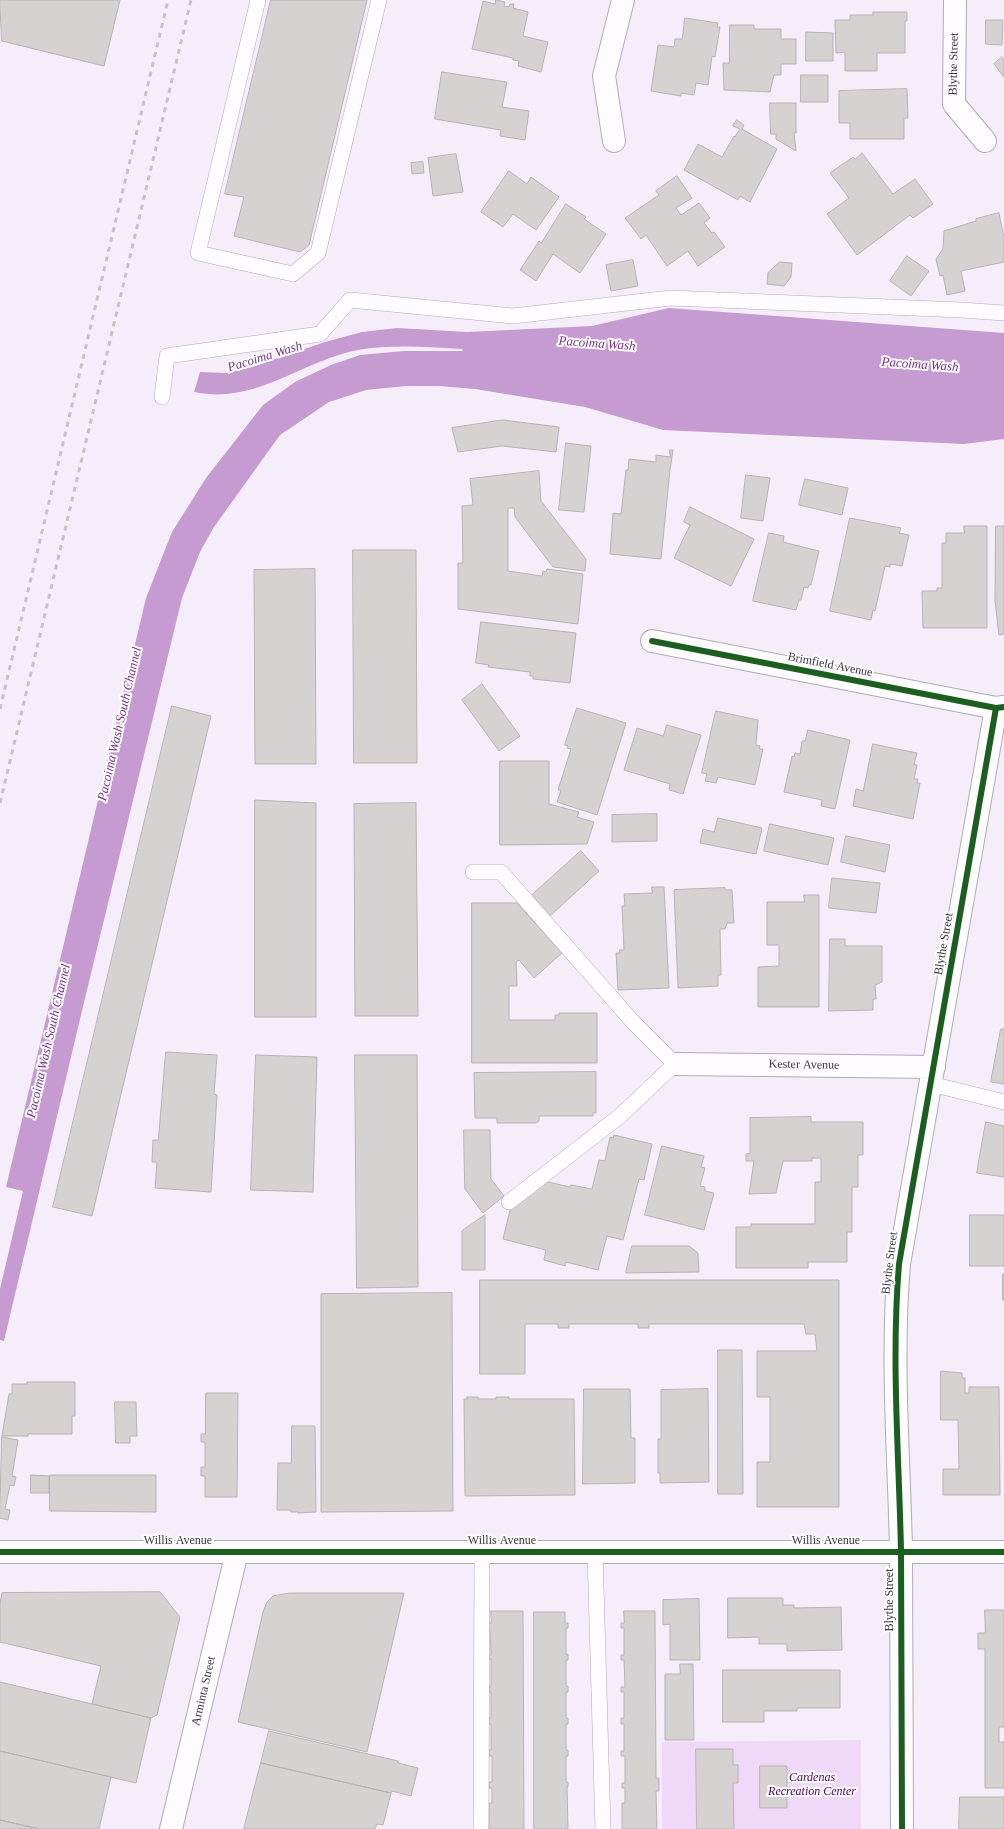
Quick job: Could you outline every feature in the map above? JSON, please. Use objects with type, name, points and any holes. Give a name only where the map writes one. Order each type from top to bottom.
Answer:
[{"type":"street","points":[[614,141],[604,76],[623,0]]},
{"type":"street","name":"Blythe Street","points":[[955,0],[954,104],[985,141]]},
{"type":"street","name":"Brimfield Avenue","points":[[652,641],[1000,708]]},
{"type":"street","name":"Blythe Street","points":[[902,1829],[901,1552],[895,1309],[899,1264],[1000,708]]},
{"type":"street","name":"Kester Avenue","points":[[675,1064],[932,1076]]},
{"type":"street","name":"Willis Avenue","points":[[0,1552],[1004,1552]]},
{"type":"street","name":"Arminta Street","points":[[171,1829],[237,1552]]},
{"type":"lane","points":[[258,0],[198,253],[294,274],[318,253],[379,0]]},
{"type":"lane","points":[[162,397],[167,356],[320,334],[350,300],[513,316],[672,298],[1004,313]]},
{"type":"lane","points":[[473,872],[501,872],[633,1022],[675,1064],[620,1116],[509,1202]]},
{"type":"lane","points":[[932,1076],[1004,1102]]},
{"type":"lane","points":[[481,1829],[482,1552]]},
{"type":"lane","points":[[595,1552],[603,1829]]},
{"type":"green space","name":"Cardenas Recreation Center","points":[[861,1740],[861,1829],[662,1829],[662,1742]]},
{"type":"water","points":[[669,308],[1004,333],[1004,439],[964,444],[663,430],[585,407],[475,389],[439,386],[406,386],[366,390],[329,402],[280,435],[214,527],[200,552],[182,598],[4,1341],[0,1340],[0,1289],[23,1191],[6,1187],[146,598],[172,532],[206,478],[263,405],[295,382],[331,365],[360,355],[404,351],[463,351],[462,349],[410,346],[358,350],[337,355],[258,387],[238,392],[217,394],[194,392],[200,372],[227,373],[252,367],[325,342],[362,332],[397,328],[467,332],[592,326]]},
{"type":"building","points":[[0,0],[120,0],[104,66],[2,41]]},
{"type":"building","points":[[271,0],[367,0],[309,245],[300,252],[234,236],[244,197],[225,194]]},
{"type":"building","points":[[496,0],[505,2],[504,6],[509,7],[510,4],[514,4],[513,8],[528,12],[523,36],[548,42],[541,72],[518,66],[519,61],[513,60],[513,58],[472,49],[483,1],[495,4]]},
{"type":"building","points":[[873,12],[907,12],[907,21],[905,21],[905,53],[877,53],[877,71],[845,71],[845,52],[836,53],[835,20],[850,20],[850,15],[873,15]]},
{"type":"building","points":[[685,18],[718,23],[717,27],[720,27],[715,57],[712,56],[708,85],[696,83],[694,95],[681,93],[681,96],[651,91],[658,45],[674,47],[675,39],[682,39]]},
{"type":"building","points":[[986,20],[1003,20],[1002,45],[986,44]]},
{"type":"building","points":[[730,25],[754,25],[754,29],[781,29],[781,39],[796,39],[796,64],[781,64],[781,75],[774,75],[770,92],[724,90],[723,63],[729,63]]},
{"type":"building","points":[[806,32],[833,33],[833,61],[806,61]]},
{"type":"building","points":[[1002,57],[1004,60],[1004,77],[994,64]]},
{"type":"building","points":[[442,72],[507,82],[502,107],[529,111],[525,140],[500,136],[501,130],[435,119]]},
{"type":"building","points":[[801,75],[828,75],[828,102],[801,102]]},
{"type":"building","points":[[907,89],[908,118],[904,118],[904,139],[850,139],[850,123],[839,123],[839,91]]},
{"type":"building","points":[[770,103],[796,103],[796,133],[794,133],[796,151],[776,139],[776,134],[771,134]]},
{"type":"building","points":[[737,120],[744,125],[742,129],[777,149],[750,202],[740,196],[738,200],[684,170],[698,144],[722,157],[734,136],[735,137],[740,129],[733,126]]},
{"type":"building","points":[[862,153],[893,194],[915,179],[933,204],[913,218],[910,215],[857,255],[827,214],[849,198],[830,173],[853,157],[855,159]]},
{"type":"building","points":[[456,154],[463,192],[433,196],[428,158]]},
{"type":"building","points":[[423,162],[424,173],[412,174],[411,163]]},
{"type":"building","points":[[509,171],[527,184],[531,177],[559,197],[536,230],[513,214],[503,227],[481,212]]},
{"type":"building","points":[[677,176],[692,198],[676,208],[681,215],[699,203],[710,218],[704,223],[712,233],[714,232],[725,247],[698,266],[688,251],[667,266],[646,235],[641,239],[625,218],[659,195],[656,191]]},
{"type":"building","points":[[566,204],[586,217],[584,219],[606,234],[580,273],[553,254],[536,281],[520,270],[539,241],[541,243]]},
{"type":"building","points":[[999,213],[1004,238],[1004,262],[961,271],[965,291],[947,295],[943,275],[940,276],[936,259],[943,249],[944,231],[976,221],[976,219]]},
{"type":"building","points":[[907,256],[929,271],[911,296],[890,281]]},
{"type":"building","points":[[633,260],[638,286],[611,291],[606,265]]},
{"type":"building","points":[[780,262],[792,263],[791,277],[784,286],[767,284],[768,273]]},
{"type":"building","points":[[503,420],[559,427],[556,452],[502,446],[458,452],[452,428]]},
{"type":"building","points":[[566,443],[591,446],[584,512],[559,510]]},
{"type":"building","points":[[670,450],[673,450],[661,559],[610,554],[613,513],[621,514],[626,470],[628,470],[629,459],[656,462],[656,455],[670,457]]},
{"type":"building","points":[[539,471],[541,501],[586,559],[585,571],[553,567],[515,517],[514,508],[508,508],[508,571],[542,576],[543,571],[546,572],[547,569],[583,574],[578,624],[458,609],[458,563],[463,563],[462,506],[473,505],[470,479]]},
{"type":"building","points":[[746,475],[770,478],[763,521],[741,518]]},
{"type":"building","points":[[805,479],[848,488],[842,515],[799,505]]},
{"type":"building","points":[[690,507],[754,539],[731,586],[674,558],[690,525],[684,522]]},
{"type":"building","points":[[850,518],[901,528],[899,533],[909,535],[902,566],[890,564],[890,567],[885,566],[875,611],[873,610],[871,620],[830,611]]},
{"type":"building","points":[[964,526],[987,526],[987,628],[923,628],[922,591],[937,591],[937,588],[942,588],[942,543],[946,543],[946,533],[964,533]]},
{"type":"building","points":[[996,526],[1004,526],[1004,634],[999,635],[995,600]]},
{"type":"building","points":[[769,533],[784,536],[783,542],[819,551],[811,585],[809,585],[808,588],[804,587],[801,600],[799,600],[796,610],[753,601]]},
{"type":"building","points":[[353,550],[416,550],[417,763],[354,763]]},
{"type":"building","points":[[315,569],[316,764],[255,764],[254,570]]},
{"type":"building","points":[[481,622],[576,633],[570,683],[533,679],[533,676],[530,676],[530,672],[488,667],[489,665],[476,663]]},
{"type":"building","points":[[482,684],[520,736],[499,751],[462,700]]},
{"type":"building","points":[[172,706],[211,716],[92,1216],[53,1207]]},
{"type":"building","points":[[577,708],[626,723],[597,815],[557,802],[561,790],[558,790],[571,749],[567,748],[568,746],[565,745]]},
{"type":"building","points":[[716,711],[758,720],[756,745],[760,746],[759,749],[763,749],[755,785],[718,777],[716,783],[705,781],[707,774],[702,773]]},
{"type":"building","points":[[667,725],[701,735],[683,794],[669,790],[670,784],[624,770],[637,728],[663,736]]},
{"type":"building","points":[[808,730],[850,740],[835,809],[821,806],[822,800],[784,792],[792,756],[794,757],[795,753],[800,754],[802,741],[805,741]]},
{"type":"building","points":[[873,744],[917,753],[914,764],[917,765],[914,779],[918,779],[917,783],[920,783],[913,819],[853,806],[856,789],[863,791]]},
{"type":"building","points":[[500,761],[549,761],[549,804],[579,812],[577,817],[594,822],[587,844],[500,845]]},
{"type":"building","points":[[255,800],[316,803],[316,1017],[255,1017]]},
{"type":"building","points":[[416,803],[418,1016],[355,1016],[354,804]]},
{"type":"building","points":[[657,814],[657,841],[612,842],[612,815]]},
{"type":"building","points":[[718,818],[762,828],[756,854],[700,843],[703,829],[714,832]]},
{"type":"building","points":[[770,824],[834,838],[828,865],[764,851]]},
{"type":"building","points":[[846,836],[890,845],[885,872],[841,862]]},
{"type":"building","points":[[581,851],[599,871],[550,916],[531,896]]},
{"type":"building","points":[[832,878],[880,883],[876,913],[829,908]]},
{"type":"building","points":[[652,887],[664,887],[669,988],[618,990],[616,953],[620,953],[619,950],[624,950],[622,906],[625,906],[624,894],[652,893]]},
{"type":"building","points":[[725,888],[725,890],[732,890],[734,923],[727,923],[725,929],[720,929],[721,975],[718,975],[718,986],[678,988],[674,890]]},
{"type":"building","points":[[804,895],[819,895],[819,1007],[758,1007],[758,967],[779,966],[779,945],[767,945],[767,902],[804,902]]},
{"type":"building","points":[[472,903],[517,903],[562,953],[534,978],[519,960],[516,962],[517,986],[509,986],[509,1020],[555,1020],[555,1015],[559,1015],[559,1013],[597,1013],[597,1063],[472,1063]]},
{"type":"building","points":[[830,939],[845,939],[845,946],[882,946],[882,982],[875,985],[876,999],[873,999],[873,1010],[829,1011]]},
{"type":"building","points":[[1001,1029],[1004,1029],[1004,1084],[991,1082]]},
{"type":"building","points":[[166,1052],[217,1055],[214,1094],[217,1095],[211,1192],[155,1188],[157,1162],[152,1162],[153,1140],[158,1140]]},
{"type":"building","points":[[256,1055],[317,1057],[313,1192],[251,1190]]},
{"type":"building","points":[[355,1055],[417,1055],[418,1287],[357,1288]]},
{"type":"building","points":[[596,1072],[596,1113],[593,1113],[593,1116],[539,1116],[539,1121],[536,1123],[497,1123],[497,1118],[475,1118],[474,1073]]},
{"type":"building","points":[[811,1117],[811,1122],[863,1122],[863,1155],[858,1155],[858,1187],[852,1187],[852,1232],[847,1232],[847,1262],[808,1262],[808,1268],[736,1268],[736,1227],[751,1227],[751,1224],[815,1224],[815,1182],[821,1182],[821,1158],[812,1158],[812,1161],[783,1161],[776,1193],[749,1194],[754,1161],[746,1161],[746,1154],[750,1153],[750,1118]]},
{"type":"building","points":[[986,1122],[1004,1126],[1004,1177],[977,1173]]},
{"type":"building","points":[[464,1130],[490,1130],[491,1179],[504,1196],[483,1213],[465,1189]]},
{"type":"building","points":[[614,1135],[652,1144],[644,1180],[639,1179],[623,1240],[607,1236],[598,1270],[566,1262],[565,1266],[544,1260],[546,1250],[503,1239],[512,1202],[544,1181],[570,1187],[571,1185],[592,1189],[599,1160],[605,1161],[610,1137],[613,1138]]},
{"type":"building","points":[[662,1146],[704,1156],[701,1167],[705,1168],[700,1186],[705,1187],[705,1191],[714,1193],[704,1230],[645,1215]]},
{"type":"building","points":[[485,1215],[485,1270],[462,1270],[462,1231]]},
{"type":"building","points":[[970,1215],[1004,1215],[1004,1266],[970,1266]]},
{"type":"building","points":[[632,1246],[689,1246],[698,1253],[699,1272],[626,1273]]},
{"type":"building","points":[[1004,1274],[1004,1300],[1003,1300]]},
{"type":"building","points":[[480,1280],[839,1280],[839,1507],[757,1507],[757,1462],[770,1462],[770,1397],[757,1397],[757,1351],[817,1351],[815,1334],[806,1334],[804,1324],[649,1324],[649,1328],[638,1328],[638,1324],[569,1324],[569,1328],[558,1328],[558,1324],[525,1324],[525,1374],[480,1374]]},
{"type":"building","points":[[452,1293],[453,1511],[321,1512],[321,1294]]},
{"type":"building","points":[[718,1350],[742,1350],[743,1494],[718,1494]]},
{"type":"building","points":[[941,1371],[962,1373],[962,1378],[965,1378],[965,1393],[969,1393],[969,1387],[999,1387],[1000,1495],[943,1495],[943,1469],[959,1469],[958,1420],[941,1420]]},
{"type":"building","points":[[27,1382],[75,1382],[75,1416],[72,1416],[72,1434],[28,1434],[28,1436],[2,1436],[9,1394],[12,1394],[12,1384],[27,1384]]},
{"type":"building","points":[[584,1389],[630,1389],[631,1438],[635,1438],[635,1483],[583,1484]]},
{"type":"building","points":[[708,1389],[709,1482],[660,1483],[660,1473],[658,1473],[658,1439],[661,1439],[661,1390]]},
{"type":"building","points":[[206,1393],[238,1393],[237,1497],[205,1497],[205,1476],[201,1476],[201,1467],[205,1467],[205,1442],[201,1442],[201,1434],[205,1434]]},
{"type":"building","points":[[467,1397],[478,1397],[478,1399],[509,1397],[509,1399],[574,1399],[575,1495],[465,1496],[464,1399],[468,1399]]},
{"type":"building","points":[[115,1402],[136,1402],[137,1436],[130,1436],[130,1443],[116,1443]]},
{"type":"building","points":[[292,1426],[315,1426],[316,1512],[298,1513],[291,1512],[291,1510],[277,1510],[278,1463],[291,1463]]},
{"type":"building","points":[[2,1437],[18,1440],[12,1476],[16,1477],[14,1486],[10,1485],[5,1509],[10,1510],[8,1520],[0,1518]]},
{"type":"building","points":[[31,1475],[49,1476],[49,1493],[31,1493]]},
{"type":"building","points":[[50,1475],[156,1475],[156,1512],[50,1511]]},
{"type":"building","points":[[160,1592],[180,1617],[157,1715],[151,1718],[92,1704],[101,1666],[0,1642],[0,1604],[2,1593]]},
{"type":"building","points":[[290,1593],[404,1593],[367,1752],[238,1722],[263,1612],[267,1602],[273,1596]]},
{"type":"building","points":[[728,1598],[783,1598],[783,1605],[794,1605],[794,1608],[841,1607],[842,1650],[787,1651],[787,1644],[759,1644],[759,1637],[728,1638]]},
{"type":"building","points":[[699,1599],[700,1660],[670,1660],[670,1624],[663,1625],[663,1600]]},
{"type":"building","points":[[985,1610],[1004,1610],[1004,1727],[999,1727],[999,1742],[1004,1742],[1004,1788],[985,1788],[985,1649],[978,1649],[978,1633],[985,1633]]},
{"type":"building","points":[[491,1611],[523,1611],[524,1829],[489,1829],[489,1803],[492,1803],[492,1788],[489,1788],[489,1782],[492,1782],[492,1756],[489,1756],[489,1750],[491,1750],[491,1724],[488,1724],[488,1718],[491,1718],[491,1692],[488,1692],[488,1687],[491,1687],[491,1659],[488,1659],[488,1655],[491,1655],[490,1629],[488,1629],[488,1623],[491,1623]]},
{"type":"building","points":[[624,1611],[655,1611],[656,1778],[659,1778],[659,1791],[656,1791],[657,1829],[622,1829],[622,1803],[625,1803],[625,1788],[622,1788],[622,1783],[625,1783],[625,1756],[621,1756],[621,1751],[624,1751],[624,1724],[621,1724],[621,1718],[624,1718],[624,1692],[621,1692],[621,1687],[625,1687],[624,1660],[621,1660],[621,1655],[624,1655],[624,1628],[621,1628],[621,1623],[624,1623]]},
{"type":"building","points":[[534,1612],[565,1612],[565,1623],[568,1623],[568,1628],[566,1628],[566,1655],[568,1654],[568,1660],[566,1660],[566,1686],[568,1686],[568,1692],[566,1692],[566,1718],[568,1718],[568,1724],[566,1724],[566,1750],[568,1750],[568,1756],[566,1756],[566,1782],[568,1782],[568,1829],[534,1829]]},
{"type":"building","points":[[680,1664],[693,1664],[694,1740],[665,1740],[665,1674],[680,1674]]},
{"type":"building","points":[[723,1670],[840,1670],[840,1708],[797,1708],[797,1711],[764,1711],[764,1722],[723,1722]]},
{"type":"building","points":[[0,1682],[151,1718],[136,1783],[0,1751]]},
{"type":"building","points":[[269,1731],[398,1761],[398,1763],[418,1768],[411,1796],[392,1791],[391,1793],[261,1763]]},
{"type":"building","points":[[696,1749],[733,1749],[733,1765],[738,1765],[738,1783],[733,1783],[734,1829],[697,1829]]},
{"type":"building","points":[[0,1751],[111,1777],[99,1829],[39,1829],[0,1820]]},
{"type":"building","points":[[261,1763],[391,1793],[383,1825],[377,1824],[375,1829],[244,1829]]},
{"type":"building","points":[[760,1766],[787,1766],[787,1808],[760,1808]]},
{"type":"building","points":[[960,1797],[1004,1797],[1004,1829],[959,1829]]},
{"type":"building","points":[[0,1820],[39,1829],[0,1829]]},
{"type":"railway","points":[[0,709],[168,0]]},
{"type":"railway","points":[[0,803],[191,0]]},
{"type":"cycle path","points":[[652,641],[996,708],[1004,707]]},
{"type":"cycle path","points":[[902,1829],[901,1551],[896,1408],[896,1336],[899,1264],[996,708]]},
{"type":"cycle path","points":[[0,1552],[1004,1552]]},
{"type":"water label","name":"Pacoima Wash","points":[[597,344]]},
{"type":"water label","name":"Pacoima Wash","points":[[265,357]]},
{"type":"water label","name":"Pacoima Wash","points":[[920,365]]},
{"type":"water label","name":"Pacoima Wash South Channel","points":[[120,724]]},
{"type":"water label","name":"Pacoima Wash South Channel","points":[[49,1041]]}]
